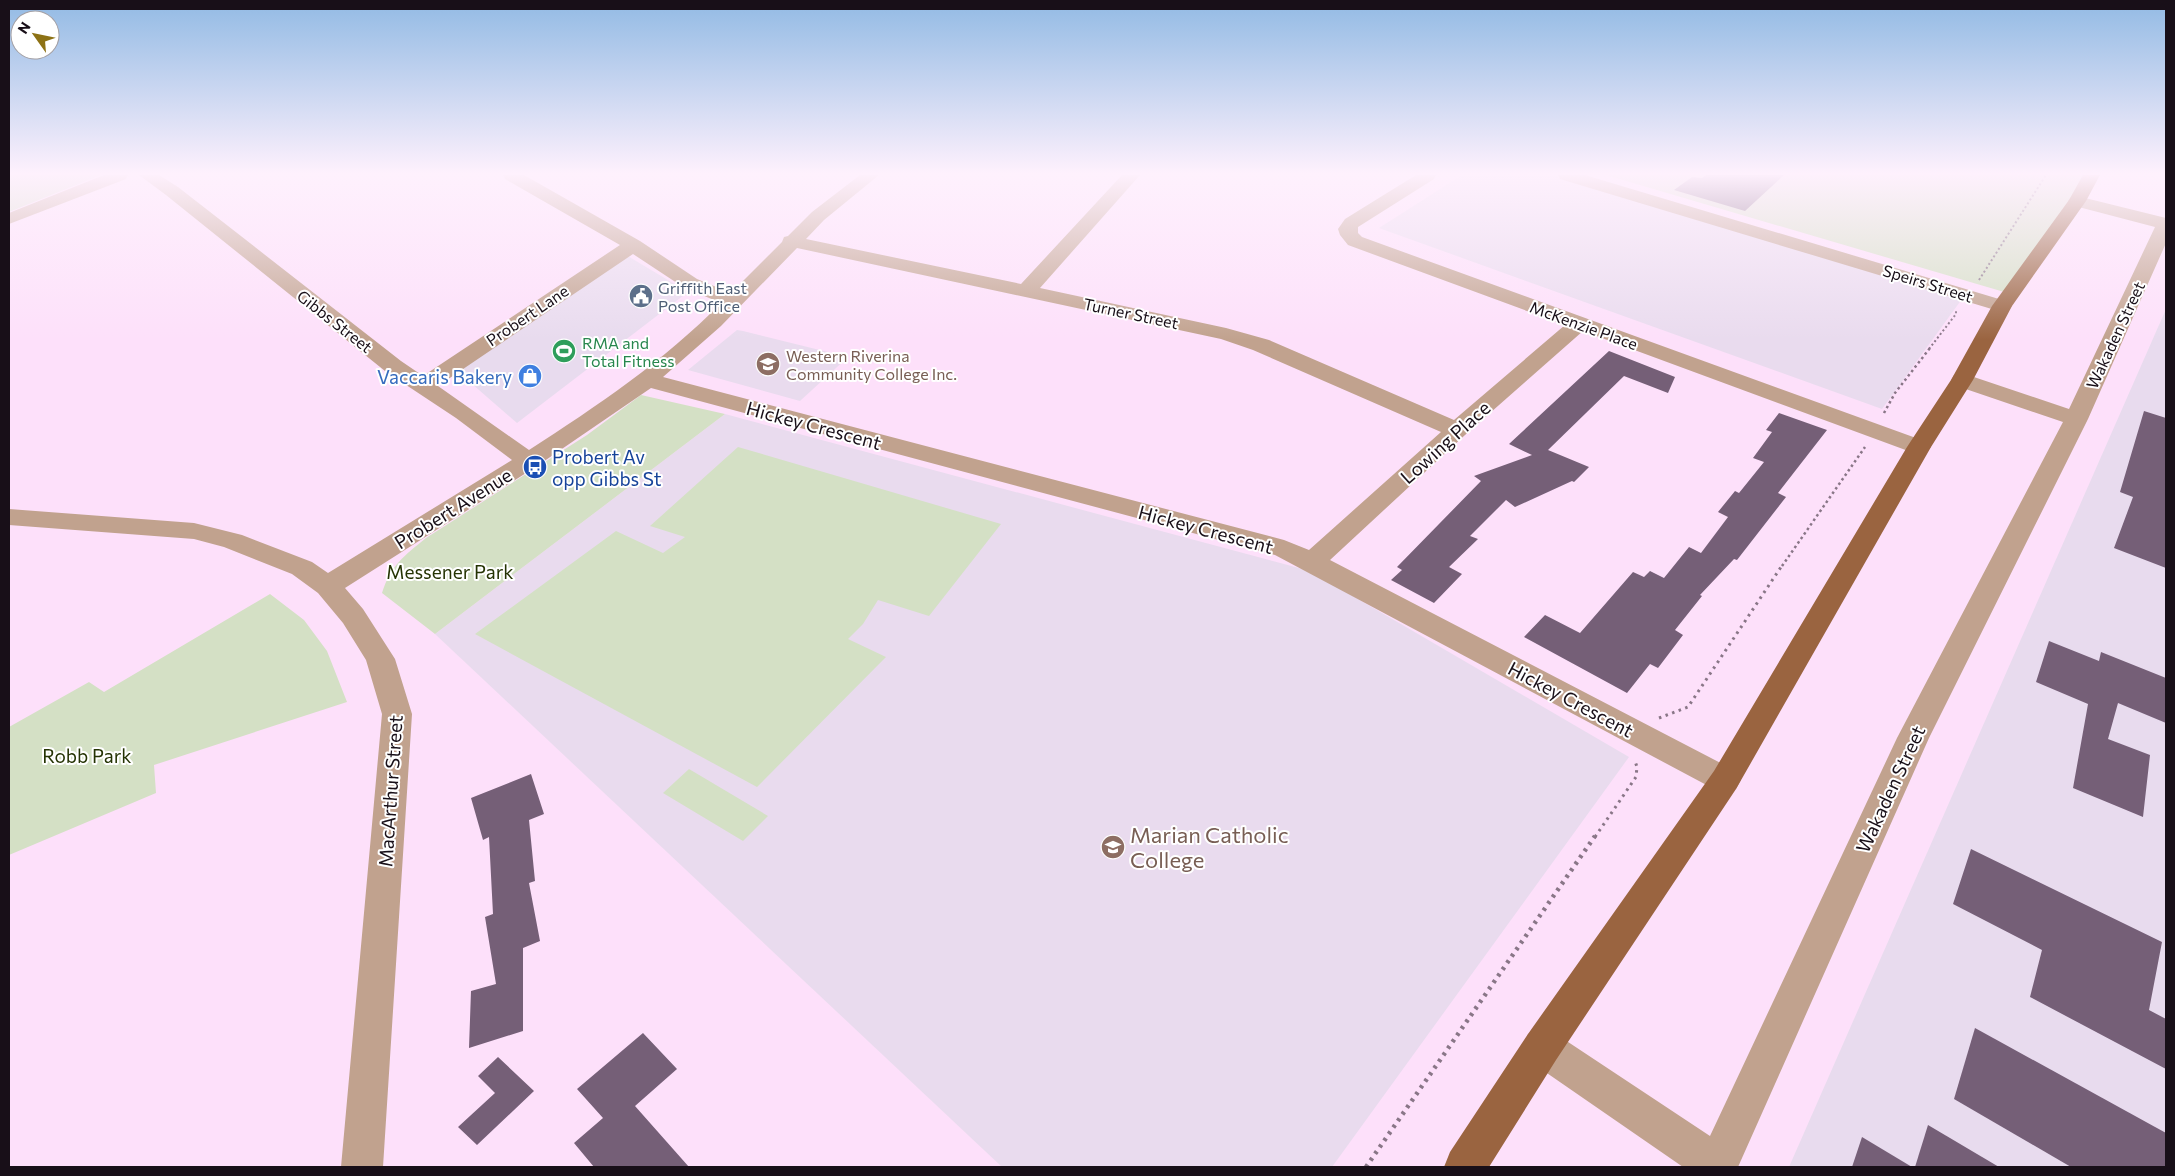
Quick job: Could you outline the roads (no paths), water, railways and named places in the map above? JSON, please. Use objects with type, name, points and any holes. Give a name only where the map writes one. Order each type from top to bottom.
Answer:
[{"type":"main road","points":[[1466,1167],[1542,1047],[1725,780],[1919,447],[1962,380],[2002,306],[2056,230]]},
{"type":"street","name":"Gibbs Street","points":[[220,230],[393,366],[464,413],[528,461]]},
{"type":"street","points":[[607,230],[690,283],[733,301]]},
{"type":"street","name":"Probert Avenue","points":[[328,586],[528,461],[594,418],[647,380],[714,322],[804,230]]},
{"type":"street","points":[[1026,290],[1081,230]]},
{"type":"street","name":"McKenzie Place","points":[[1347,230],[1349,235],[1355,241],[1919,447]]},
{"type":"street","name":"Speirs Street","points":[[1766,230],[2002,306]]},
{"type":"street","name":"Wakaden Street","points":[[1542,1047],[1717,1166],[1913,738],[2076,419],[2163,230]]},
{"type":"street","name":"Turner Street","points":[[792,242],[1026,290],[1226,334],[1261,345],[1457,430]]},
{"type":"street","name":"Probert Lane","points":[[422,386],[633,245]]},
{"type":"street","name":"Lowing Place","points":[[1312,562],[1457,430],[1580,323]]},
{"type":"street","name":"Hickey Crescent","points":[[647,380],[1284,549],[1725,780]]},
{"type":"street","points":[[1962,380],[2076,419]]},
{"type":"street","name":"MacArthur Street","points":[[9,517],[194,531],[233,541],[302,568],[328,586],[353,616],[380,659],[397,714],[362,1167]]},
{"type":"place","name":"Griffith East Post Office","points":[[641,296]]},
{"type":"place","name":"RMA and Total Fitness","points":[[564,351]]},
{"type":"place","name":"Western Riverina Community College Inc.","points":[[768,364]]},
{"type":"place","name":"Vaccaris Bakery","points":[[530,376]]},
{"type":"place","name":"Probert Av opp Gibbs St","points":[[535,467]]},
{"type":"place","name":"Marian Catholic College","points":[[1113,847]]},
{"type":"park label","name":"Messener Park","points":[[450,571]]},
{"type":"park label","name":"Robb Park","points":[[87,755]]}]
